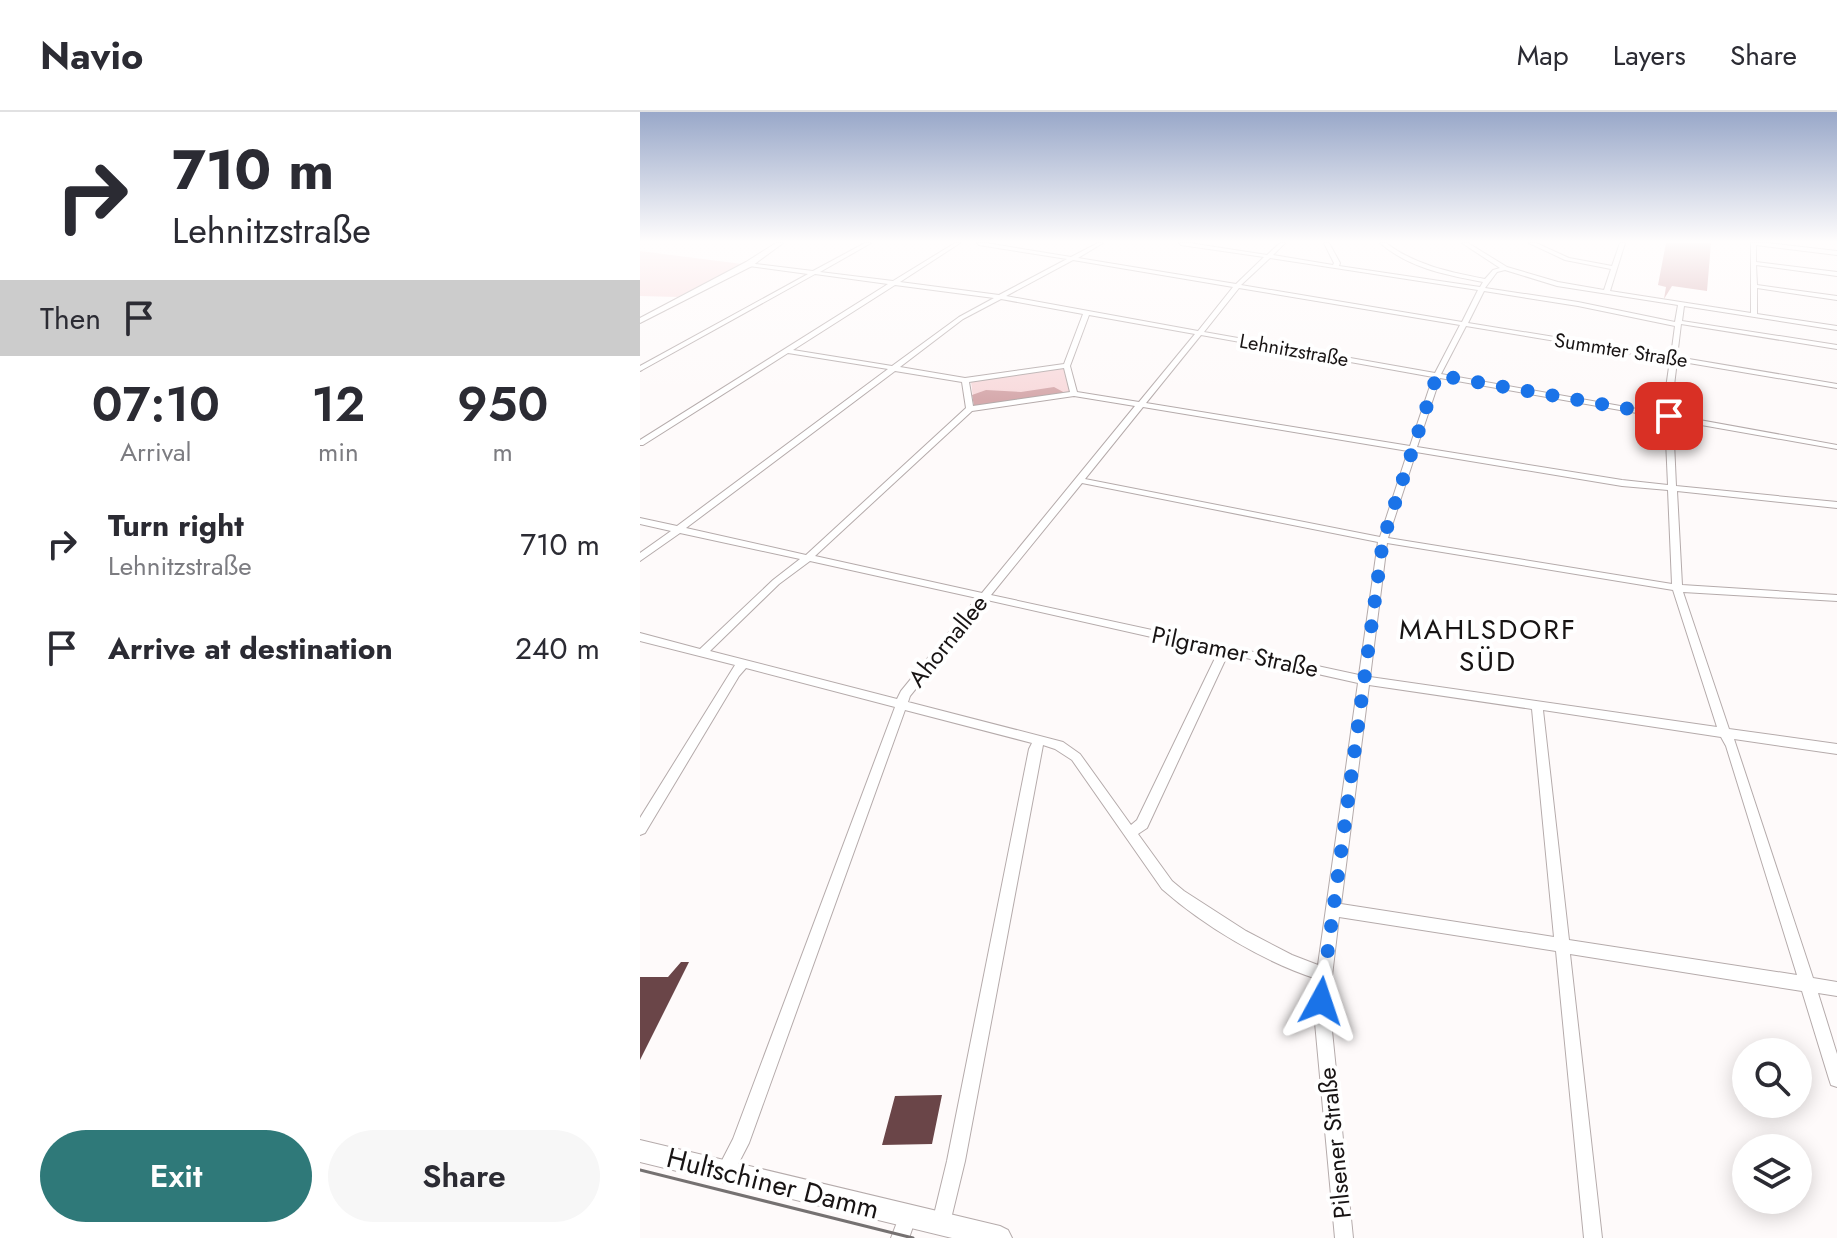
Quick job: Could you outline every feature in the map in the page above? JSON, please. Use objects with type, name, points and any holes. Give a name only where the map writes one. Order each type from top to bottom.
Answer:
[{"type":"street","points":[[640,321],[689,296]]},
{"type":"street","points":[[640,369],[773,296]]},
{"type":"street","points":[[640,443],[875,296]]},
{"type":"street","name":"Lehnitzstraße","points":[[987,296],[1837,447]]},
{"type":"street","points":[[640,558],[961,318],[1002,296]]},
{"type":"street","name":"Ahornallee","points":[[725,1172],[738,1147],[900,705],[916,678],[1230,296]]},
{"type":"street","name":"Summter Straße","points":[[1295,296],[1837,386]]},
{"type":"street","name":"Pilsener Straße","points":[[1344,1238],[1321,1001],[1322,973],[1383,540],[1437,375],[1478,296]]},
{"type":"street","points":[[1515,296],[1677,327],[1837,347]]},
{"type":"street","points":[[1623,296],[1837,328]]},
{"type":"street","points":[[1754,296],[1754,315]]},
{"type":"street","points":[[1681,304],[1669,416],[1677,588],[1837,1079]]},
{"type":"street","points":[[1074,394],[1067,366],[1087,313]]},
{"type":"street","points":[[787,351],[965,380],[1067,366]]},
{"type":"street","points":[[965,380],[970,409]]},
{"type":"street","points":[[702,653],[776,582],[808,558],[970,409],[1074,394],[1671,490],[1837,505]]},
{"type":"street","points":[[1080,480],[1383,540],[1677,588],[1837,598]]},
{"type":"street","name":"Pilgramer Straße","points":[[640,521],[1364,680],[1837,749]]},
{"type":"street","points":[[640,637],[1059,745],[1076,757],[1167,885],[1183,901],[1298,965],[1322,973]]},
{"type":"street","points":[[1130,833],[1142,824],[1224,650]]},
{"type":"street","points":[[640,829],[743,664]]},
{"type":"street","points":[[1537,705],[1593,1238]]},
{"type":"street","points":[[941,1223],[956,1161],[1035,749],[1040,740]]},
{"type":"street","points":[[1332,909],[1837,989]]},
{"type":"street","name":"Hultschiner Damm","points":[[640,1151],[1000,1238]]},
{"type":"street","points":[[900,1238],[908,1215]]},
{"type":"shaded area","points":[[1064,368],[1070,393],[974,406],[971,382],[974,379]]},
{"type":"shaded area","points":[[1054,387],[1067,394],[974,406],[972,395],[986,390],[1021,392]]},
{"type":"building","points":[[681,962],[689,962],[640,1060],[640,977],[668,977]]},
{"type":"building","points":[[942,1095],[932,1144],[882,1145],[895,1096]]},
{"type":"tram line","points":[[640,1170],[913,1238]]},
{"type":"district","name":"MAHLSDORF SÜD","points":[[1488,645]]},
{"type":"route","points":[[1321,1001],[1322,973],[1383,540],[1437,375],[1669,416]]}]
